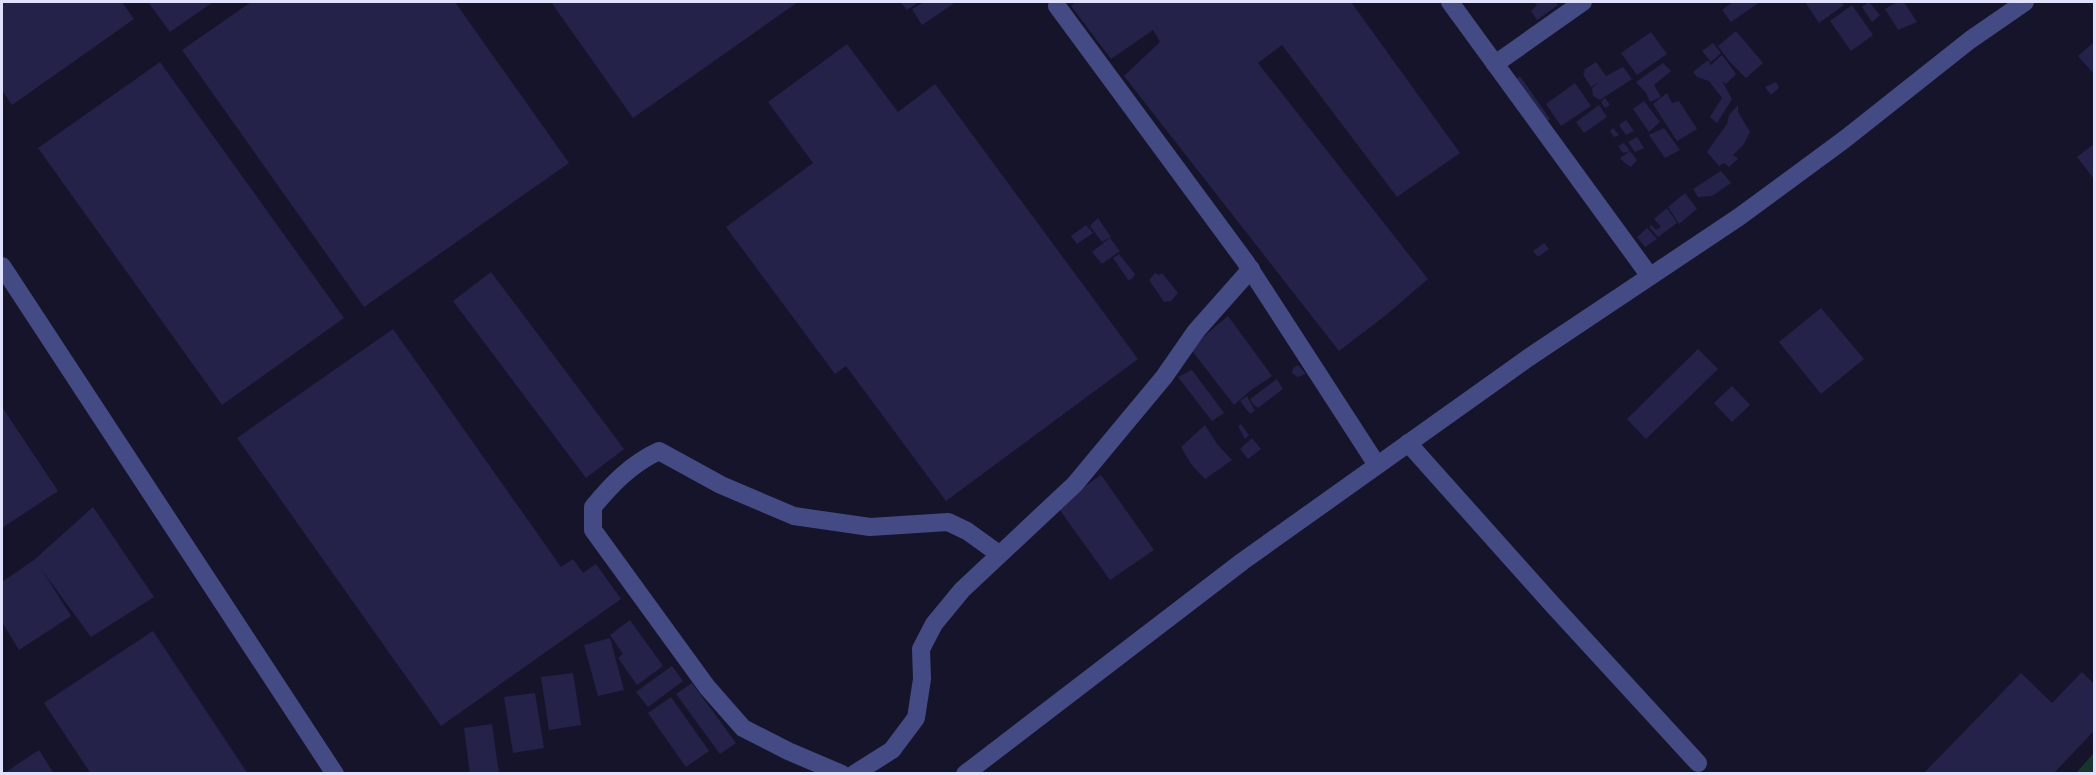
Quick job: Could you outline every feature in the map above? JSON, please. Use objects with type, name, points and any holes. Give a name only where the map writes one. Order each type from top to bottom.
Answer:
[{"type":"street","points":[[1450,2],[1649,275]]},
{"type":"street","points":[[1495,64],[1583,2]]},
{"type":"street","points":[[964,774],[1243,561],[1528,358],[1739,216],[1845,139],[1970,40],[2025,2]]},
{"type":"street","points":[[1057,6],[1251,269],[1377,465]]},
{"type":"street","points":[[2,266],[335,774]]},
{"type":"street","points":[[854,774],[892,750],[916,718],[922,679],[921,649],[934,624],[962,590],[1075,484],[1164,377],[1196,331],[1251,269]]},
{"type":"street","points":[[1408,443],[1698,763]]},
{"type":"street","points":[[842,774],[788,751],[743,728],[707,687],[593,530],[593,507],[614,483],[641,460],[659,452],[721,485],[794,516],[870,527],[948,522],[967,531],[999,554]]},
{"type":"green space","points":[[2094,753],[2094,773],[2076,773]]},
{"type":"building","points":[[2,2],[122,2],[134,19],[12,105],[2,90]]},
{"type":"building","points":[[148,2],[213,2],[170,32]]},
{"type":"building","points":[[251,2],[455,2],[569,163],[364,307],[182,50]]},
{"type":"building","points":[[551,2],[798,2],[633,118]]},
{"type":"building","points":[[900,2],[919,2],[907,10]]},
{"type":"building","points":[[924,2],[956,2],[922,25],[912,9]]},
{"type":"building","points":[[1076,2],[1351,2],[1460,153],[1397,197],[1282,45],[1258,63],[1428,279],[1339,351],[1124,76],[1160,42],[1153,30],[1111,59],[1071,6]]},
{"type":"building","points":[[1534,2],[1555,2],[1558,5],[1537,20],[1531,11],[1537,5]]},
{"type":"building","points":[[1733,2],[1760,2],[1731,22],[1722,10]]},
{"type":"building","points":[[1805,2],[1842,2],[1844,5],[1819,23]]},
{"type":"building","points":[[1869,2],[1880,15],[1872,22],[1862,7]]},
{"type":"building","points":[[1897,2],[1904,2],[1917,22],[1898,30],[1885,9]]},
{"type":"building","points":[[1852,5],[1873,35],[1851,51],[1830,21]]},
{"type":"building","points":[[1736,31],[1763,63],[1746,78],[1718,46]]},
{"type":"building","points":[[1651,32],[1667,54],[1637,75],[1621,53]]},
{"type":"building","points":[[2094,42],[2094,71],[2093,73],[2078,56]]},
{"type":"building","points":[[1713,43],[1721,53],[1711,62],[1702,51]]},
{"type":"building","points":[[847,44],[898,112],[935,84],[1138,359],[946,501],[846,366],[835,374],[726,227],[813,163],[768,102]]},
{"type":"building","points":[[1722,55],[1736,74],[1726,84],[1722,81],[1732,99],[1717,123],[1710,117],[1722,98],[1709,81],[1697,77],[1693,72],[1708,60],[1711,65]]},
{"type":"building","points":[[160,62],[344,318],[222,405],[38,148]]},
{"type":"building","points":[[1596,62],[1606,76],[1623,67],[1632,79],[1600,100],[1593,96],[1592,88],[1599,82],[1591,87],[1583,74],[1584,70]]},
{"type":"building","points":[[1663,63],[1671,71],[1654,85],[1661,97],[1650,102],[1646,93],[1636,82]]},
{"type":"building","points":[[1520,76],[1550,119],[1541,125],[1512,82]]},
{"type":"building","points":[[1776,82],[1779,88],[1771,95],[1765,87]]},
{"type":"building","points":[[1575,83],[1591,106],[1561,126],[1546,104]]},
{"type":"building","points":[[1667,93],[1672,103],[1679,101],[1697,129],[1677,141],[1653,104]]},
{"type":"building","points":[[1605,98],[1610,105],[1605,108],[1601,102]]},
{"type":"building","points":[[1644,101],[1660,122],[1649,132],[1633,109]]},
{"type":"building","points":[[1599,105],[1607,117],[1584,133],[1576,122]]},
{"type":"building","points":[[1738,105],[1738,112],[1750,132],[1744,144],[1733,155],[1738,159],[1729,167],[1724,163],[1719,166],[1707,152],[1727,124],[1729,115]]},
{"type":"building","points":[[1626,120],[1634,131],[1626,135],[1619,125]]},
{"type":"building","points":[[1613,128],[1619,135],[1614,137],[1610,131]]},
{"type":"building","points":[[1664,128],[1680,150],[1665,158],[1649,135]]},
{"type":"building","points":[[1637,137],[1644,148],[1635,152],[1628,142]]},
{"type":"building","points":[[1624,143],[1630,151],[1623,153],[1618,146]]},
{"type":"building","points":[[2094,144],[2094,179],[2077,157]]},
{"type":"building","points":[[1630,151],[1637,160],[1631,167],[1620,158]]},
{"type":"building","points":[[1721,171],[1731,183],[1712,196],[1698,197],[1693,189]]},
{"type":"building","points":[[1685,193],[1697,209],[1679,224],[1668,207]]},
{"type":"building","points":[[1667,208],[1677,223],[1658,237],[1649,227],[1652,225],[1656,230],[1661,227],[1654,219]]},
{"type":"building","points":[[1098,218],[1111,237],[1102,242],[1090,226]]},
{"type":"building","points":[[1086,225],[1093,233],[1077,244],[1071,236]]},
{"type":"building","points":[[1647,228],[1657,239],[1645,247],[1637,237]]},
{"type":"building","points":[[1110,238],[1120,251],[1102,264],[1092,252]]},
{"type":"building","points":[[1544,243],[1549,249],[1538,257],[1533,251]]},
{"type":"building","points":[[1119,254],[1135,274],[1132,279],[1128,280],[1113,258]]},
{"type":"building","points":[[491,272],[624,449],[586,478],[453,301]]},
{"type":"building","points":[[1155,273],[1159,275],[1162,273],[1178,293],[1171,301],[1164,302],[1149,280]]},
{"type":"building","points":[[1821,308],[1864,359],[1821,394],[1779,342]]},
{"type":"building","points":[[1228,316],[1272,376],[1234,405],[1190,348]]},
{"type":"building","points":[[393,329],[561,567],[573,559],[583,573],[596,564],[621,599],[441,726],[237,438]]},
{"type":"building","points":[[1698,349],[1718,369],[1646,439],[1627,419]]},
{"type":"building","points":[[1298,365],[1306,374],[1298,377],[1292,373],[1293,368]]},
{"type":"building","points":[[1192,370],[1224,413],[1212,421],[1178,377]]},
{"type":"building","points":[[1277,379],[1283,389],[1258,408],[1254,405],[1250,399]]},
{"type":"building","points":[[1732,386],[1750,405],[1732,422],[1714,403]]},
{"type":"building","points":[[1247,396],[1255,411],[1250,414],[1240,401]]},
{"type":"building","points":[[2,407],[58,491],[2,528]]},
{"type":"building","points":[[1241,424],[1249,435],[1245,439],[1238,426]]},
{"type":"building","points":[[1205,425],[1217,444],[1232,460],[1205,479],[1191,464],[1181,447]]},
{"type":"building","points":[[1252,438],[1261,449],[1248,459],[1240,449]]},
{"type":"building","points":[[1101,475],[1154,550],[1110,580],[1057,506]]},
{"type":"building","points":[[93,507],[154,597],[91,637],[42,570],[71,616],[19,650],[2,622],[2,582],[34,560]]},
{"type":"building","points":[[630,620],[663,666],[637,685],[618,658],[623,654],[610,635]]},
{"type":"building","points":[[153,631],[248,774],[91,774],[44,703]]},
{"type":"building","points":[[610,638],[624,690],[598,696],[584,645]]},
{"type":"building","points":[[672,666],[683,681],[648,707],[636,692]]},
{"type":"building","points":[[2082,672],[2094,684],[2094,731],[2053,774],[1923,774],[2021,673],[2052,703]]},
{"type":"building","points":[[573,673],[581,725],[549,730],[541,677]]},
{"type":"building","points":[[692,683],[736,743],[720,754],[676,694]]},
{"type":"building","points":[[535,693],[544,748],[513,753],[504,697]]},
{"type":"building","points":[[671,697],[709,751],[686,767],[648,713]]},
{"type":"building","points":[[492,724],[499,774],[470,774],[464,728]]},
{"type":"building","points":[[39,750],[54,774],[3,774]]}]
